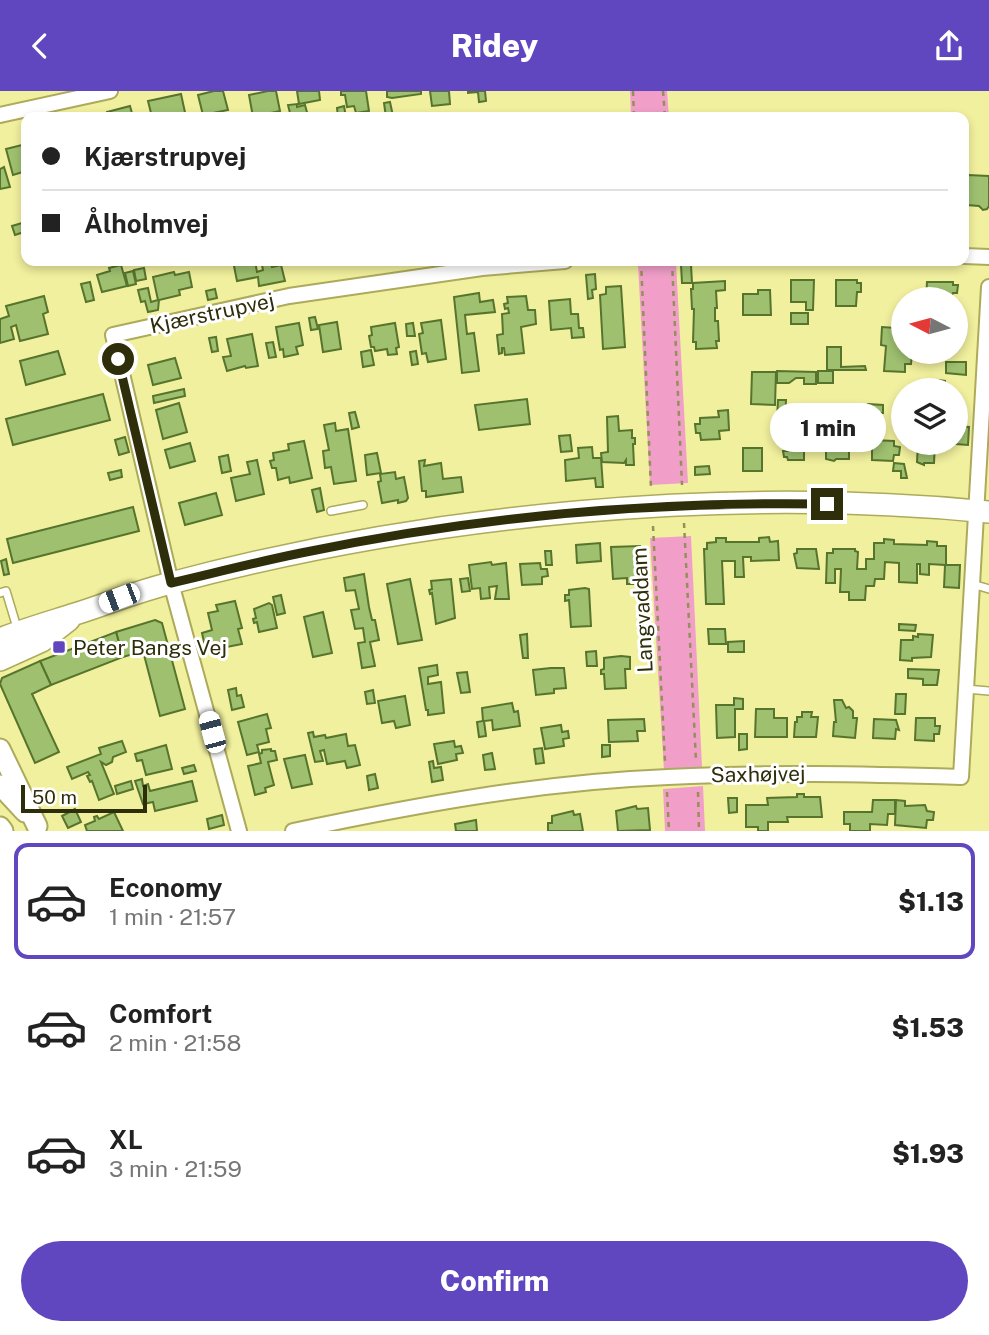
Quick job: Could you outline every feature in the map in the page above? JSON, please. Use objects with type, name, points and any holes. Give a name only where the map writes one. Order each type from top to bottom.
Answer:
[{"type":"main road","points":[[9,635],[171,583],[300,553],[499,521],[652,508],[772,503],[982,512]]},
{"type":"main road","points":[[0,660],[42,641],[76,614]]},
{"type":"street","points":[[0,115],[110,91]]},
{"type":"street","points":[[969,256],[989,257]]},
{"type":"street","name":"Kjærstrupvej","points":[[171,583],[113,335],[289,296],[506,266]]},
{"type":"street","points":[[982,512],[989,287]]},
{"type":"street","name":"Saxhøjvej","points":[[293,831],[474,796],[666,777],[813,773],[961,777],[971,583],[982,512]]},
{"type":"street","points":[[171,583],[240,831]]},
{"type":"street","points":[[0,749],[39,829]]},
{"type":"street","points":[[0,775],[39,829]]},
{"type":"street","points":[[0,786],[39,829]]},
{"type":"lane","points":[[331,511],[363,505]]},
{"type":"lane","points":[[971,583],[989,589]]},
{"type":"lane","points":[[0,593],[6,591],[9,635]]},
{"type":"lane","points":[[966,689],[989,691]]},
{"type":"path","points":[[633,91],[634,112]]},
{"type":"path","points":[[663,91],[665,112]]},
{"type":"path","name":"Langvaddam","points":[[641,266],[669,831]]},
{"type":"path","points":[[672,266],[699,831]]},
{"type":"shaded area","points":[[630,91],[667,91],[669,112],[631,112]]},
{"type":"shaded area","points":[[638,266],[676,266],[688,483],[650,485]]},
{"type":"shaded area","points":[[691,536],[702,767],[664,771],[650,538]]},
{"type":"shaded area","points":[[703,786],[705,831],[665,831],[663,789]]},
{"type":"building","points":[[223,91],[228,110],[202,112],[198,95]]},
{"type":"building","points":[[276,91],[280,111],[252,112],[249,95]]},
{"type":"building","points":[[297,91],[319,91],[320,100],[299,104]]},
{"type":"building","points":[[341,91],[366,91],[369,111],[356,112],[354,106],[347,107],[345,95],[341,95]]},
{"type":"building","points":[[387,91],[421,91],[421,94],[392,98],[387,97]]},
{"type":"building","points":[[430,91],[449,91],[450,104],[432,106]]},
{"type":"building","points":[[468,91],[485,91],[486,101],[479,102],[478,92]]},
{"type":"building","points":[[181,94],[185,112],[151,112],[148,101]]},
{"type":"building","points":[[390,102],[392,112],[385,112],[384,103]]},
{"type":"building","points":[[288,105],[305,105],[307,112],[290,112]]},
{"type":"building","points":[[130,106],[132,112],[107,112]]},
{"type":"building","points":[[344,106],[345,112],[337,112],[337,108]]},
{"type":"building","points":[[21,145],[21,173],[13,175],[6,149]]},
{"type":"building","points":[[4,167],[10,187],[0,189],[0,169]]},
{"type":"building","points":[[969,175],[989,176],[989,206],[983,210],[979,206],[969,205]]},
{"type":"building","points":[[21,223],[21,233],[15,235],[12,226]]},
{"type":"building","points":[[121,266],[127,286],[102,292],[97,275],[110,271],[109,268]]},
{"type":"building","points":[[234,266],[256,266],[257,272],[263,270],[262,266],[281,266],[285,281],[259,286],[258,277],[237,281]]},
{"type":"building","points":[[681,266],[691,266],[692,283],[682,283]]},
{"type":"building","points":[[144,268],[146,279],[136,281],[134,270]]},
{"type":"building","points":[[133,271],[136,284],[128,286],[125,273]]},
{"type":"building","points":[[174,272],[175,275],[189,272],[192,287],[179,290],[180,295],[159,300],[158,310],[148,312],[145,301],[141,302],[138,290],[148,288],[151,302],[158,300],[153,277]]},
{"type":"building","points":[[595,274],[596,289],[592,290],[593,298],[588,299],[586,275]]},
{"type":"building","points":[[791,280],[814,280],[813,310],[806,310],[806,302],[791,302]]},
{"type":"building","points":[[836,280],[857,280],[857,283],[861,283],[856,306],[836,306]]},
{"type":"building","points":[[725,281],[725,290],[716,291],[715,321],[718,321],[719,341],[716,341],[717,348],[696,349],[696,342],[693,342],[693,283]]},
{"type":"building","points":[[90,282],[94,300],[86,302],[81,284]]},
{"type":"building","points":[[927,282],[953,282],[953,285],[958,285],[958,287],[927,287]]},
{"type":"building","points":[[621,286],[625,347],[603,349],[600,295],[606,294],[606,287]]},
{"type":"building","points":[[215,289],[217,298],[208,300],[206,291]]},
{"type":"building","points":[[758,290],[770,290],[771,315],[743,315],[743,294],[758,294]]},
{"type":"building","points":[[479,293],[480,302],[493,300],[495,312],[465,315],[467,334],[474,333],[479,371],[462,373],[454,297]]},
{"type":"building","points":[[44,296],[48,312],[43,314],[48,334],[20,341],[16,325],[11,327],[14,339],[0,343],[0,319],[9,316],[6,306]]},
{"type":"building","points":[[526,296],[528,310],[535,310],[536,324],[521,327],[524,353],[505,355],[502,348],[502,353],[499,354],[497,335],[503,334],[502,314],[509,313],[504,304],[508,303],[507,297]]},
{"type":"building","points":[[570,299],[571,314],[578,314],[579,328],[583,328],[584,337],[572,338],[571,328],[551,330],[549,301]]},
{"type":"building","points":[[791,313],[808,313],[808,324],[791,324]]},
{"type":"building","points":[[315,317],[318,329],[311,330],[309,318]]},
{"type":"building","points":[[441,320],[446,359],[428,362],[426,353],[422,354],[419,334],[423,333],[421,323]]},
{"type":"building","points":[[337,322],[341,349],[323,352],[319,325]]},
{"type":"building","points":[[299,323],[303,345],[296,347],[298,354],[284,357],[276,327]]},
{"type":"building","points":[[395,323],[399,347],[396,348],[397,354],[388,355],[387,349],[375,351],[374,347],[371,347],[369,336],[372,335],[371,327]]},
{"type":"building","points":[[413,323],[415,336],[407,336],[406,324]]},
{"type":"building","points":[[882,327],[891,328],[891,364],[905,364],[905,372],[884,371],[886,346],[881,345]]},
{"type":"building","points":[[252,334],[258,366],[227,371],[223,357],[231,356],[227,339]]},
{"type":"building","points":[[216,337],[218,351],[212,352],[209,338]]},
{"type":"building","points":[[273,342],[276,357],[269,358],[266,343]]},
{"type":"building","points":[[827,347],[841,347],[841,367],[865,366],[866,370],[827,370]]},
{"type":"building","points":[[371,350],[374,365],[363,367],[361,352]]},
{"type":"building","points":[[58,351],[65,374],[26,385],[20,361]]},
{"type":"building","points":[[416,351],[418,364],[412,365],[410,352]]},
{"type":"building","points":[[175,358],[181,378],[153,385],[148,365]]},
{"type":"building","points":[[946,364],[966,364],[966,375],[946,373]]},
{"type":"building","points":[[777,371],[816,372],[816,384],[804,384],[804,378],[796,378],[789,383],[777,383]]},
{"type":"building","points":[[818,371],[833,371],[833,383],[818,383]]},
{"type":"building","points":[[752,372],[776,372],[775,405],[751,404]]},
{"type":"building","points":[[184,389],[185,396],[154,403],[153,396]]},
{"type":"building","points":[[103,394],[110,420],[13,445],[6,419]]},
{"type":"building","points":[[527,399],[530,424],[479,430],[475,405]]},
{"type":"building","points":[[778,400],[786,400],[785,418],[777,418]]},
{"type":"building","points":[[179,403],[187,432],[163,439],[156,410]]},
{"type":"building","points":[[868,404],[883,405],[883,413],[872,416],[872,412],[868,412]]},
{"type":"building","points":[[852,409],[859,409],[859,438],[852,437]]},
{"type":"building","points":[[728,410],[729,430],[719,431],[720,439],[701,440],[700,433],[696,433],[695,424],[700,424],[700,418],[719,417],[718,411]]},
{"type":"building","points":[[355,412],[359,427],[352,429],[349,413]]},
{"type":"building","points":[[618,416],[619,431],[632,430],[632,438],[635,438],[634,465],[626,465],[626,460],[624,463],[602,462],[601,453],[608,452],[607,417]]},
{"type":"building","points":[[862,421],[870,421],[869,441],[861,440]]},
{"type":"building","points":[[335,423],[336,431],[348,429],[356,481],[334,484],[331,467],[325,468],[323,451],[329,450],[324,425]]},
{"type":"building","points":[[794,426],[804,426],[804,460],[788,460],[784,457],[783,451],[788,451],[786,433],[793,433]]},
{"type":"building","points":[[570,435],[572,451],[561,452],[559,436]]},
{"type":"building","points":[[125,437],[129,452],[119,455],[115,440]]},
{"type":"building","points":[[826,437],[849,437],[849,459],[826,459],[826,446],[822,446],[822,441],[826,441]]},
{"type":"building","points":[[872,440],[891,441],[893,461],[872,460]]},
{"type":"building","points":[[304,441],[312,478],[290,483],[289,477],[278,480],[276,468],[272,468],[270,461],[274,460],[273,453],[289,450],[288,444]]},
{"type":"building","points":[[190,443],[195,461],[170,468],[165,450]]},
{"type":"building","points":[[592,447],[593,458],[601,458],[603,487],[596,487],[595,478],[566,481],[565,460],[579,458],[578,448]]},
{"type":"building","points":[[743,448],[762,448],[762,471],[743,471]]},
{"type":"building","points":[[377,453],[381,473],[367,475],[365,455]]},
{"type":"building","points":[[228,455],[231,471],[222,473],[219,457]]},
{"type":"building","points":[[917,455],[934,455],[934,463],[924,465],[917,462]]},
{"type":"building","points":[[257,460],[264,494],[236,501],[231,478],[250,474],[247,462]]},
{"type":"building","points":[[425,460],[424,466],[441,463],[443,479],[461,477],[463,492],[426,497],[426,491],[422,491],[419,461]]},
{"type":"building","points":[[894,463],[904,464],[907,478],[901,478],[901,471],[893,471]]},
{"type":"building","points":[[709,466],[710,474],[695,475],[695,467]]},
{"type":"building","points":[[121,470],[122,477],[110,480],[108,473]]},
{"type":"building","points":[[395,472],[396,479],[404,477],[408,498],[398,503],[398,500],[382,503],[378,482],[381,481],[380,474]]},
{"type":"building","points":[[320,488],[324,510],[317,512],[312,490]]},
{"type":"building","points":[[216,493],[222,515],[185,525],[179,503]]},
{"type":"building","points":[[133,507],[139,531],[13,563],[7,539]]},
{"type":"building","points":[[769,537],[770,542],[778,541],[779,560],[751,561],[751,557],[743,557],[744,577],[735,577],[735,561],[722,561],[724,604],[706,604],[704,549],[707,549],[707,543],[716,542],[716,538],[726,538],[726,542],[759,542],[759,538]]},
{"type":"building","points":[[884,539],[894,540],[894,544],[927,545],[927,541],[937,542],[937,546],[946,546],[946,565],[960,565],[959,588],[944,587],[945,565],[929,564],[929,575],[920,574],[920,564],[917,564],[917,583],[899,582],[899,563],[885,562],[884,579],[875,579],[874,586],[866,586],[865,600],[849,600],[849,592],[840,592],[841,569],[835,569],[835,583],[826,583],[827,553],[833,553],[833,549],[855,549],[858,552],[857,569],[866,569],[866,559],[874,559],[874,543],[884,543]]},
{"type":"building","points":[[600,543],[601,561],[577,563],[576,545]]},
{"type":"building","points":[[640,546],[642,578],[638,578],[639,584],[627,584],[627,578],[613,579],[611,547]]},
{"type":"building","points":[[797,549],[816,549],[819,569],[797,568],[794,554]]},
{"type":"building","points":[[545,551],[551,551],[552,565],[546,565]]},
{"type":"building","points":[[6,559],[9,574],[4,575],[1,561]]},
{"type":"building","points":[[491,562],[492,565],[506,563],[509,599],[495,599],[497,586],[489,587],[490,598],[481,599],[480,588],[472,589],[469,565]]},
{"type":"building","points":[[540,563],[541,569],[547,569],[548,576],[542,577],[542,584],[522,585],[520,564]]},
{"type":"building","points":[[364,574],[369,607],[379,640],[370,642],[375,666],[362,668],[358,643],[365,642],[363,628],[355,629],[351,610],[359,609],[355,590],[346,591],[344,578]]},
{"type":"building","points":[[468,578],[470,591],[462,592],[460,579]]},
{"type":"building","points":[[410,579],[422,640],[398,644],[387,584]]},
{"type":"building","points":[[451,579],[455,618],[436,624],[432,593],[430,594],[429,590],[432,589],[431,581]]},
{"type":"building","points":[[589,589],[591,626],[571,627],[569,600],[565,601],[565,595],[569,595],[569,590]]},
{"type":"building","points":[[281,595],[285,613],[277,615],[273,597]]},
{"type":"building","points":[[235,601],[242,628],[238,629],[242,644],[206,651],[202,633],[212,630],[208,613],[218,611],[216,605]]},
{"type":"building","points":[[269,603],[272,605],[277,628],[259,632],[257,622],[254,623],[253,619],[256,618],[254,609]]},
{"type":"building","points":[[323,612],[332,653],[313,657],[304,617]]},
{"type":"building","points":[[155,620],[162,623],[185,709],[160,716],[143,651],[123,657],[116,632]]},
{"type":"building","points":[[899,624],[916,625],[915,631],[899,630]]},
{"type":"building","points":[[708,629],[725,629],[726,644],[709,644]]},
{"type":"building","points":[[116,632],[123,657],[51,685],[40,661]]},
{"type":"building","points":[[527,634],[528,658],[523,658],[520,635]]},
{"type":"building","points":[[918,634],[933,635],[931,657],[912,658],[912,661],[900,660],[901,640],[913,640],[913,636],[918,637]]},
{"type":"building","points":[[744,641],[744,652],[728,652],[728,642]]},
{"type":"building","points":[[596,651],[597,666],[587,666],[586,652]]},
{"type":"building","points":[[630,657],[630,669],[625,669],[626,688],[605,689],[604,674],[601,674],[604,658]]},
{"type":"building","points":[[40,661],[51,685],[32,694],[59,752],[35,763],[0,684],[2,678]]},
{"type":"building","points":[[437,665],[438,675],[428,677],[428,684],[441,682],[444,713],[428,715],[419,668]]},
{"type":"building","points":[[564,668],[566,688],[554,689],[554,693],[536,695],[533,670]]},
{"type":"building","points":[[908,669],[939,670],[937,685],[923,685],[923,679],[908,678]]},
{"type":"building","points":[[467,672],[470,692],[461,693],[457,673]]},
{"type":"building","points":[[236,688],[237,696],[241,695],[244,707],[232,710],[228,690]]},
{"type":"building","points":[[373,690],[375,703],[367,704],[365,692]]},
{"type":"building","points":[[896,694],[906,694],[905,714],[895,714]]},
{"type":"building","points":[[405,696],[410,725],[396,728],[394,721],[382,723],[378,701]]},
{"type":"building","points":[[734,698],[743,699],[743,709],[735,709],[735,737],[717,738],[716,705],[734,705]]},
{"type":"building","points":[[834,700],[842,700],[846,708],[849,707],[853,711],[853,718],[857,718],[855,738],[833,736],[836,722]]},
{"type":"building","points":[[512,703],[514,712],[518,711],[520,726],[493,730],[492,720],[484,721],[486,736],[479,737],[477,722],[483,721],[482,708]]},
{"type":"building","points":[[756,709],[774,709],[774,718],[787,718],[787,737],[755,737]]},
{"type":"building","points":[[802,712],[812,712],[811,717],[818,717],[816,737],[794,737],[795,722],[797,717],[802,717]]},
{"type":"building","points":[[267,714],[271,728],[266,729],[269,742],[257,745],[259,752],[247,755],[238,722]]},
{"type":"building","points":[[916,718],[935,718],[935,726],[940,726],[939,734],[934,734],[934,741],[915,740]]},
{"type":"building","points":[[644,719],[645,731],[637,731],[638,741],[609,742],[608,720]]},
{"type":"building","points":[[874,719],[896,720],[899,730],[896,729],[895,739],[873,738]]},
{"type":"building","points":[[561,725],[562,732],[568,731],[569,738],[563,739],[564,746],[545,749],[541,728]]},
{"type":"building","points":[[313,732],[314,737],[325,735],[326,738],[346,734],[348,746],[355,745],[360,765],[347,768],[345,761],[327,764],[324,750],[320,751],[323,761],[315,762],[308,733]]},
{"type":"building","points":[[739,734],[747,734],[747,749],[739,750]]},
{"type":"building","points":[[122,741],[126,752],[113,757],[112,762],[106,765],[101,762],[114,794],[99,800],[92,781],[90,782],[87,776],[90,775],[88,772],[72,779],[67,767],[101,754],[99,748]]},
{"type":"building","points":[[454,741],[455,747],[461,746],[463,753],[456,754],[457,760],[438,764],[434,744]]},
{"type":"building","points":[[166,745],[172,769],[146,775],[142,760],[137,761],[135,754]]},
{"type":"building","points":[[602,745],[610,745],[610,756],[602,757]]},
{"type":"building","points":[[542,748],[544,763],[536,764],[534,749]]},
{"type":"building","points":[[262,750],[275,751],[277,760],[268,762],[274,785],[265,788],[266,792],[255,795],[248,766],[261,763],[259,754]]},
{"type":"building","points":[[492,753],[495,769],[485,770],[483,755]]},
{"type":"building","points":[[305,755],[312,784],[292,788],[284,759]]},
{"type":"building","points":[[433,761],[434,768],[441,767],[443,780],[432,782],[429,762]]},
{"type":"building","points":[[194,765],[196,771],[184,774],[182,768]]},
{"type":"building","points":[[375,774],[378,788],[369,790],[367,776]]},
{"type":"building","points":[[142,779],[143,786],[148,784],[150,791],[192,781],[197,801],[155,811],[153,802],[143,804],[135,781]]},
{"type":"building","points":[[131,781],[133,789],[117,794],[115,786]]},
{"type":"building","points":[[797,794],[820,797],[822,817],[787,817],[788,822],[768,822],[768,831],[758,831],[758,827],[746,827],[746,805],[768,805],[767,798],[797,797]]},
{"type":"building","points":[[728,798],[737,798],[737,812],[729,813]]},
{"type":"building","points":[[873,800],[895,800],[895,814],[888,814],[887,825],[870,824],[870,831],[850,831],[850,824],[844,824],[844,812],[872,812]]},
{"type":"building","points":[[896,800],[905,801],[905,806],[925,805],[927,811],[934,812],[933,820],[927,820],[926,828],[895,825]]},
{"type":"building","points":[[636,806],[637,809],[648,808],[650,830],[618,831],[616,811]]},
{"type":"building","points":[[75,809],[81,822],[68,828],[62,816]]},
{"type":"building","points":[[573,811],[574,815],[580,814],[583,831],[548,831],[552,816]]},
{"type":"building","points":[[114,812],[123,831],[87,831],[85,825],[95,821],[94,817],[99,819]]},
{"type":"building","points":[[222,815],[224,825],[209,829],[207,819]]},
{"type":"building","points":[[476,820],[477,831],[456,831],[455,824]]},
{"type":"place","name":"Peter Bangs Vej","points":[[59,647]]},
{"type":"route","points":[[118,359],[171,583],[300,553],[499,521],[652,508],[772,503],[827,504]]}]
